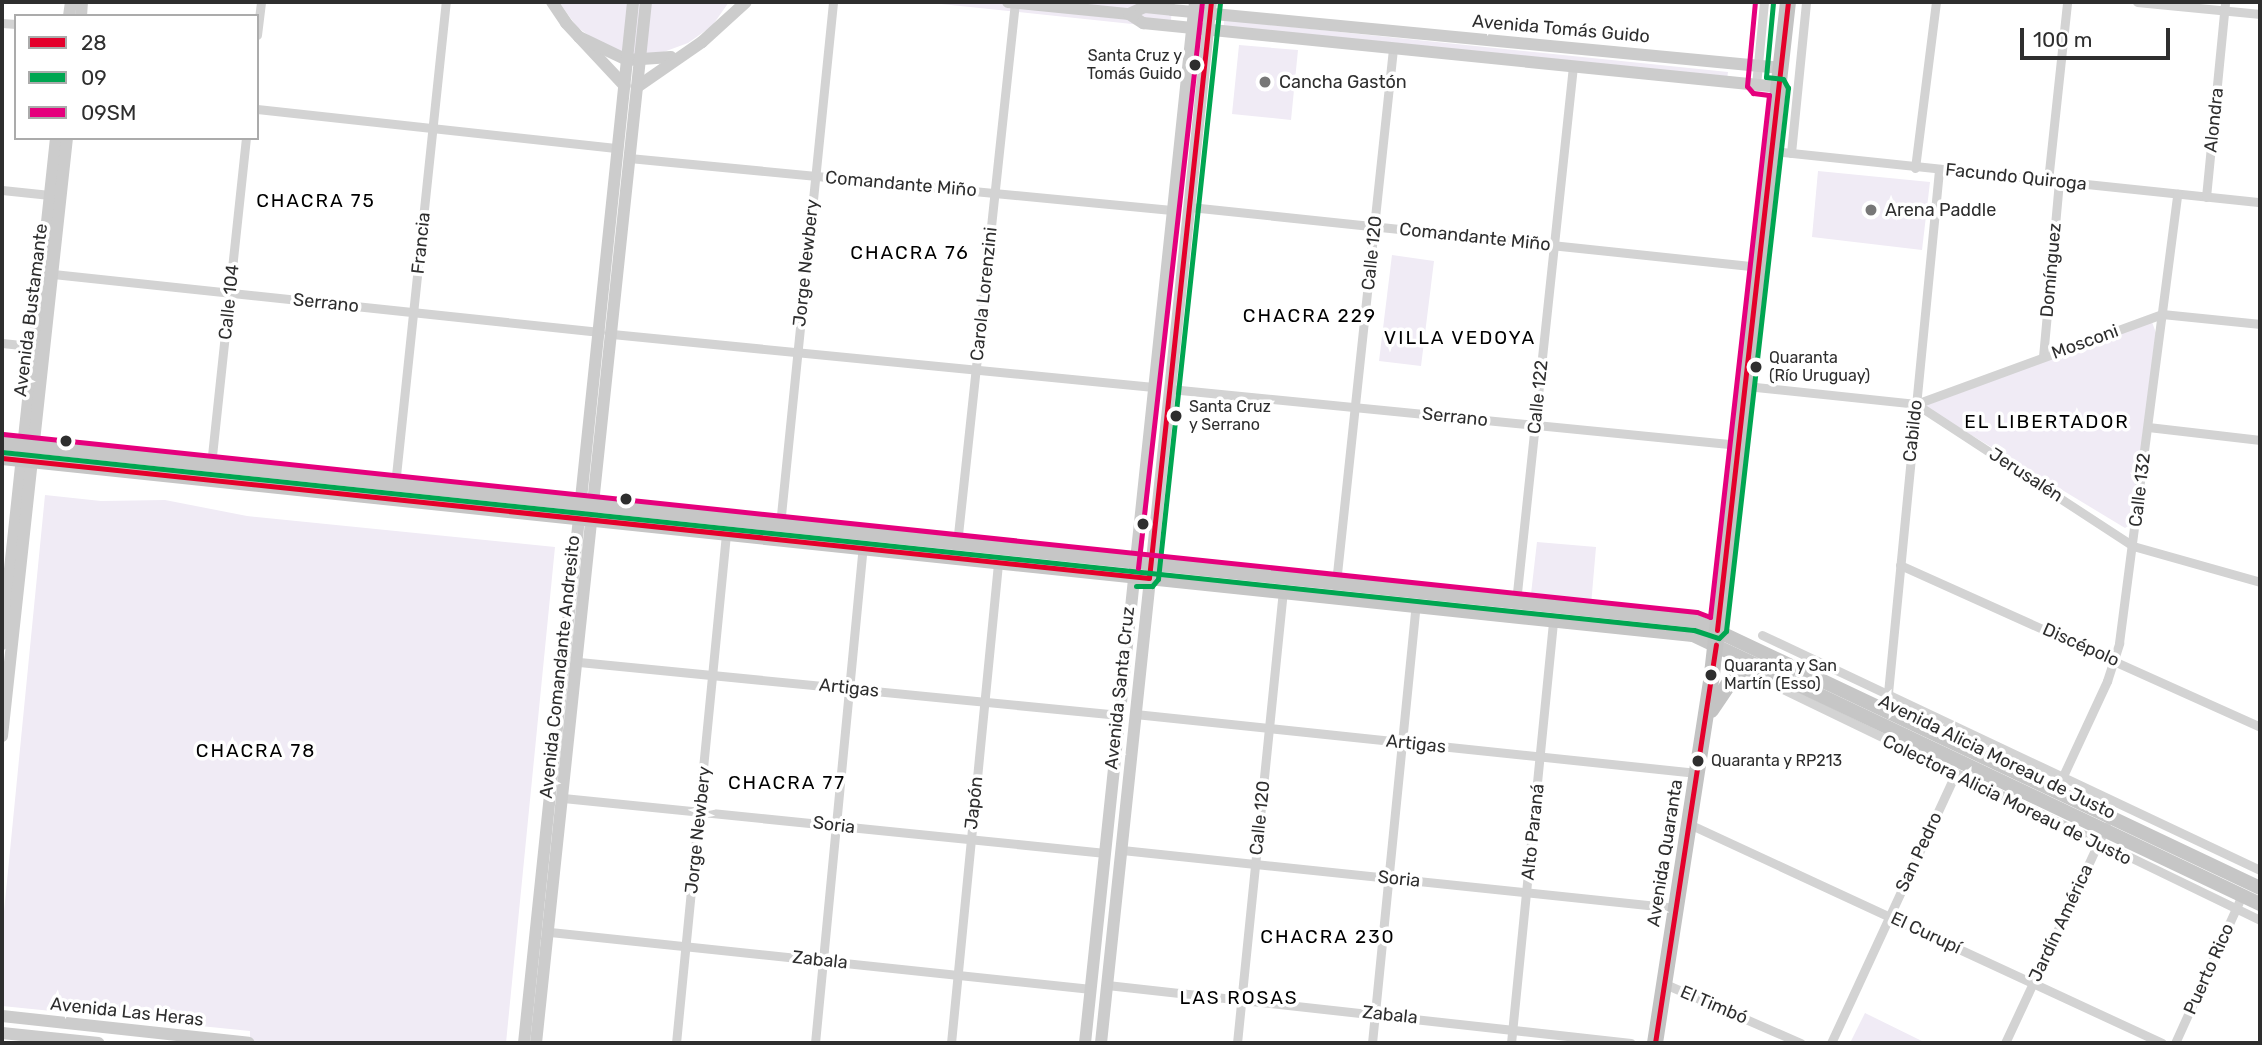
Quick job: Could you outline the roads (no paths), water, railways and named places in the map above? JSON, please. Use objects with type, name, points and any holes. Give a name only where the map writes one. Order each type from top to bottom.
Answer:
[{"type":"highway","name":"Avenida Quaranta","points":[[1655,1043],[1716,638],[1788,2]]},
{"type":"highway","points":[[1705,722],[1731,680],[1756,676]]},
{"type":"main road","points":[[552,2],[579,37],[631,87],[687,51],[746,2]]},
{"type":"main road","name":"Avenida Comandante Andresito","points":[[633,2],[634,60]]},
{"type":"main road","name":"Avenida Comandante Andresito","points":[[524,1043],[606,333],[629,158],[634,60],[646,2]]},
{"type":"main road","points":[[728,16],[736,2]]},
{"type":"main road","name":"Avenida Tomás Guido","points":[[1013,2],[1129,14],[1143,23],[1779,87]]},
{"type":"main road","name":"Avenida Tomás Guido","points":[[1129,14],[1145,7],[1210,8],[1781,68]]},
{"type":"main road","name":"Avenida Santa Cruz","points":[[1085,1043],[1194,7]]},
{"type":"main road","name":"Avenida Santa Cruz","points":[[1101,1043],[1210,8]]},
{"type":"main road","points":[[579,37],[634,60],[687,51]]},
{"type":"main road","name":"Avenida Comandante Andresito","points":[[606,333],[618,148],[631,87]]},
{"type":"main road","name":"Avenida Bustamante","points":[[2,736],[27,453],[33,346],[56,140]]},
{"type":"main road","name":"Avenida Bustamante","points":[[2,644],[4,603],[53,274],[68,140]]},
{"type":"main road","points":[[2,443],[27,453],[587,512],[780,525],[957,544],[1283,592],[1716,638]]},
{"type":"main road","points":[[2,458],[27,453],[211,465],[395,485],[726,534],[998,562],[1133,569]]},
{"type":"main road","name":"Avenida Comandante Andresito","points":[[536,1043],[579,662],[587,512]]},
{"type":"main road","points":[[1150,571],[1336,583],[1696,621],[1716,638]]},
{"type":"main road","name":"Avenida Alicia Moreau de Justo","points":[[1716,638],[1800,684],[2108,823],[2260,888]]},
{"type":"main road","name":"Avenida Alicia Moreau de Justo","points":[[1716,638],[2108,823],[2239,902],[2260,904]]},
{"type":"main road","name":"Avenida Las Heras","points":[[2,1016],[249,1043]]},
{"type":"main road","name":"Avenida Las Heras","points":[[2,1033],[98,1043]]},
{"type":"street","name":"Francia","points":[[395,485],[446,2]]},
{"type":"street","name":"Jorge Newbery","points":[[780,525],[833,2]]},
{"type":"street","name":"Carola Lorenzini","points":[[957,544],[1013,2]]},
{"type":"street","points":[[1756,85],[1764,2]]},
{"type":"street","points":[[1791,153],[1806,2]]},
{"type":"street","points":[[1915,168],[1936,2]]},
{"type":"street","points":[[2048,181],[2067,2]]},
{"type":"street","points":[[2137,2],[2225,6],[2260,14]]},
{"type":"street","name":"Alondra","points":[[2206,197],[2225,6]]},
{"type":"street","name":"Calle 120","points":[[1336,583],[1393,48]]},
{"type":"street","name":"Calle 122","points":[[1516,602],[1573,66]]},
{"type":"street","points":[[259,109],[618,148]]},
{"type":"street","name":"Calle 104","points":[[211,465],[246,140]]},
{"type":"street","name":"Facundo Quiroga","points":[[1772,151],[2260,202]]},
{"type":"street","name":"Comandante Miño","points":[[629,158],[1172,210]]},
{"type":"street","name":"Cabildo","points":[[1888,693],[1939,170]]},
{"type":"street","name":"Domínguez","points":[[2043,357],[2059,182]]},
{"type":"street","points":[[2,190],[50,195]]},
{"type":"street","name":"Calle 132","points":[[2063,776],[2115,659],[2133,546],[2178,194]]},
{"type":"street","name":"Comandante Miño","points":[[1189,207],[1759,267]]},
{"type":"street","name":"Serrano","points":[[53,274],[606,333],[1153,387]]},
{"type":"street","name":"Mosconi","points":[[1916,404],[2162,314],[2260,324]]},
{"type":"street","points":[[2,343],[33,346]]},
{"type":"street","name":"Jerusalén","points":[[1746,386],[1916,404],[2133,546],[2260,582]]},
{"type":"street","name":"Serrano","points":[[1170,389],[1739,445]]},
{"type":"street","points":[[2148,427],[2260,440]]},
{"type":"street","name":"Jorge Newbery","points":[[676,1043],[726,534]]},
{"type":"street","points":[[815,1043],[863,548]]},
{"type":"street","name":"Japón","points":[[951,1043],[998,562]]},
{"type":"street","name":"Discépolo","points":[[1900,565],[2115,659],[2260,727]]},
{"type":"street","name":"Calle 120","points":[[1237,1043],[1283,592]]},
{"type":"street","points":[[1372,1043],[1416,606]]},
{"type":"street","name":"Alto Paraná","points":[[1511,1043],[1553,621]]},
{"type":"street","points":[[1762,635],[2260,870]]},
{"type":"street","name":"Artigas","points":[[579,662],[1119,715]]},
{"type":"street","name":"Colectora Alicia Moreau de Justo","points":[[1756,676],[2097,845],[2239,902],[2260,920]]},
{"type":"street","points":[[1800,684],[1809,702]]},
{"type":"street","name":"Artigas","points":[[1135,714],[1697,773]]},
{"type":"street","name":"San Pedro","points":[[1831,1043],[1955,775]]},
{"type":"street","name":"Soria","points":[[564,799],[700,810],[970,841],[1105,853]]},
{"type":"street","name":"Jardín América","points":[[2004,1043],[2117,803]]},
{"type":"street","name":"El Curupí","points":[[1689,824],[2162,1043]]},
{"type":"street","name":"Soria","points":[[1122,850],[1676,908]]},
{"type":"street","name":"Puerto Rico","points":[[2175,1043],[2239,902]]},
{"type":"street","name":"Zabala","points":[[550,932],[1091,989]]},
{"type":"street","name":"El Timbó","points":[[1665,984],[1801,1043]]},
{"type":"street","name":"Zabala","points":[[1107,985],[1631,1043]]},
{"type":"place","name":"Santa Cruz y Tomás Guido","points":[[1195,65]]},
{"type":"place","name":"Cancha Gastón","points":[[1265,82]]},
{"type":"place","name":"Arena Paddle","points":[[1871,210]]},
{"type":"place","name":"Quaranta (Río Uruguay)","points":[[1756,367]]},
{"type":"place","name":"Santa Cruz y Serrano","points":[[1176,416]]},
{"type":"place","name":"Quaranta y San Martín (Esso)","points":[[1711,675]]},
{"type":"place","name":"Quaranta y RP213","points":[[1698,761]]},
{"type":"district","name":"CHACRA 75","points":[[316,201]]},
{"type":"district","name":"CHACRA 76","points":[[910,253]]},
{"type":"district","name":"CHACRA 229","points":[[1310,316]]},
{"type":"district","name":"VILLA VEDOYA","points":[[1460,338]]},
{"type":"district","name":"EL LIBERTADOR","points":[[2047,422]]},
{"type":"district","name":"CHACRA 78","points":[[256,751]]},
{"type":"district","name":"CHACRA 77","points":[[787,783]]},
{"type":"district","name":"CHACRA 230","points":[[1328,937]]},
{"type":"district","name":"LAS ROSAS","points":[[1239,998]]}]
